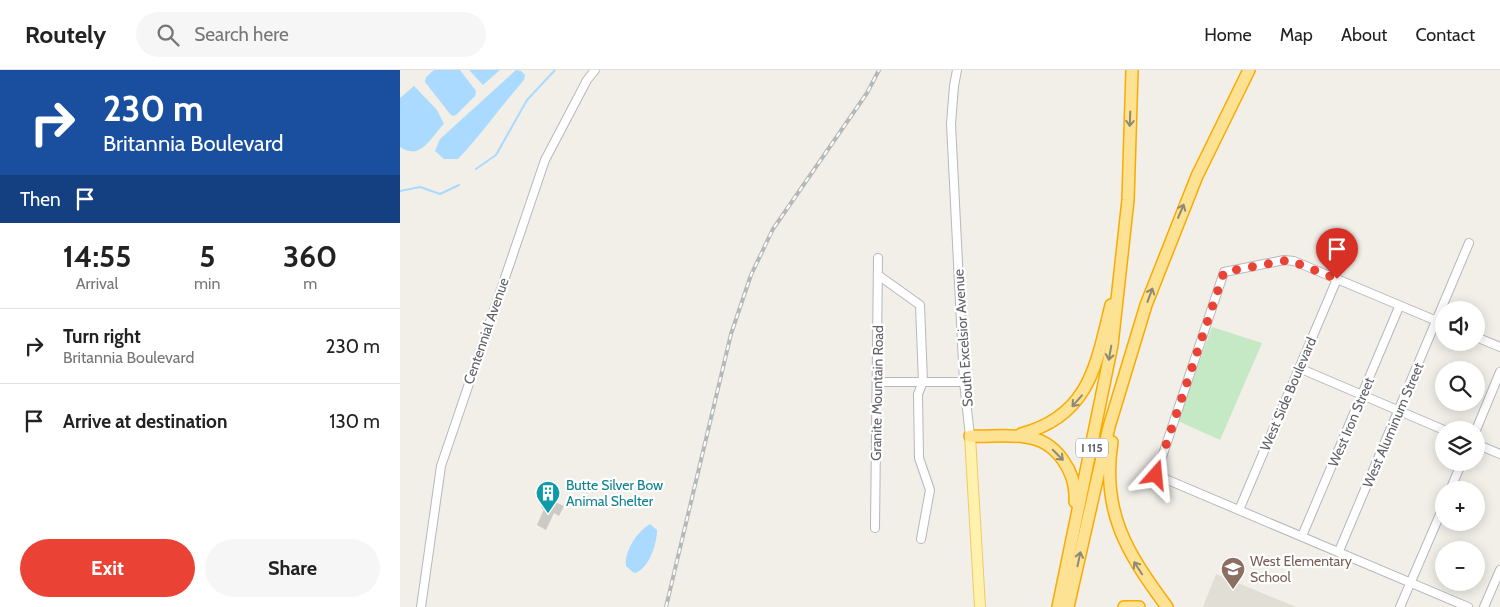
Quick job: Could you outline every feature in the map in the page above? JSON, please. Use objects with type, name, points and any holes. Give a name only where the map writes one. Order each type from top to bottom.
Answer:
[{"type":"highway","name":"I 115","points":[[1062,605],[1104,392],[1123,255],[1128,200],[1132,70]]},
{"type":"highway","name":"I 115","points":[[1062,605],[1109,427],[1146,305],[1177,221],[1212,143],[1249,70]]},
{"type":"highway","points":[[1014,436],[1047,425],[1062,416],[1084,392],[1097,360],[1123,255]]},
{"type":"highway","points":[[1130,358],[1110,458],[1111,502],[1115,519],[1130,554],[1167,607]]},
{"type":"highway","points":[[970,436],[1026,437],[1045,444],[1066,464],[1073,479],[1076,495],[1062,605]]},
{"type":"highway","points":[[1124,607],[1139,607]]},
{"type":"main road","name":"South Excelsior Avenue","points":[[970,436],[980,607]]},
{"type":"street","name":"Centennial Avenue","points":[[421,607],[441,466],[545,160],[577,98],[595,70]]},
{"type":"street","name":"South Excelsior Avenue","points":[[957,70],[951,124],[964,382],[970,436]]},
{"type":"street","name":"West Aluminum Street","points":[[1448,301],[1470,243]]},
{"type":"street","name":"Granite Mountain Road","points":[[875,528],[878,258]]},
{"type":"street","points":[[1435,321],[1289,260],[1224,272],[1156,475],[1468,607]]},
{"type":"street","points":[[878,274],[920,305],[923,382],[918,394],[919,458],[930,490],[921,539]]},
{"type":"street","name":"West Side Boulevard","points":[[1239,510],[1337,279]]},
{"type":"street","name":"West Iron Street","points":[[1302,536],[1363,396],[1399,307]]},
{"type":"street","name":"West Aluminum Street","points":[[1339,552],[1435,334]]},
{"type":"street","points":[[1485,341],[1500,347]]},
{"type":"street","points":[[1299,368],[1435,426]]},
{"type":"street","points":[[1480,421],[1500,372]]},
{"type":"street","points":[[877,382],[964,382]]},
{"type":"street","points":[[1485,448],[1500,454]]},
{"type":"street","points":[[1400,607],[1435,525]]},
{"type":"street","points":[[1484,607],[1500,570]]},
{"type":"shaded area","name":"West Elementary School","points":[[1216,574],[1296,607],[1203,607]]},
{"type":"green space","points":[[1212,327],[1262,343],[1220,440],[1178,421]]},
{"type":"water","points":[[434,70],[460,70],[476,91],[475,96],[456,115],[450,114],[425,82],[426,77]]},
{"type":"water","points":[[469,70],[500,70],[483,85]]},
{"type":"water","points":[[516,70],[521,71],[525,75],[524,80],[458,159],[444,159],[435,151],[440,139]]},
{"type":"water","points":[[414,86],[437,110],[444,124],[425,146],[419,150],[407,151],[400,147],[400,98]]},
{"type":"water","points":[[650,524],[657,530],[654,549],[644,567],[634,573],[626,566],[627,554],[632,542]]},
{"type":"building","name":"Butte Silver Bow Animal Shelter","points":[[546,498],[564,506],[559,516],[554,513],[546,530],[537,525],[544,509],[541,508]]},
{"type":"waterway","points":[[476,169],[496,155],[527,100],[555,70]]},
{"type":"waterway","points":[[400,191],[420,187],[440,194],[459,185]]},
{"type":"railway","points":[[666,607],[731,334],[751,275],[773,229],[867,93],[879,70]]},
{"type":"place","name":"Butte Silver Bow Animal Shelter","points":[[548,514]]},
{"type":"place","name":"West Elementary School","points":[[1233,590]]},
{"type":"route","points":[[1156,475],[1224,272],[1289,260],[1337,279]]}]
